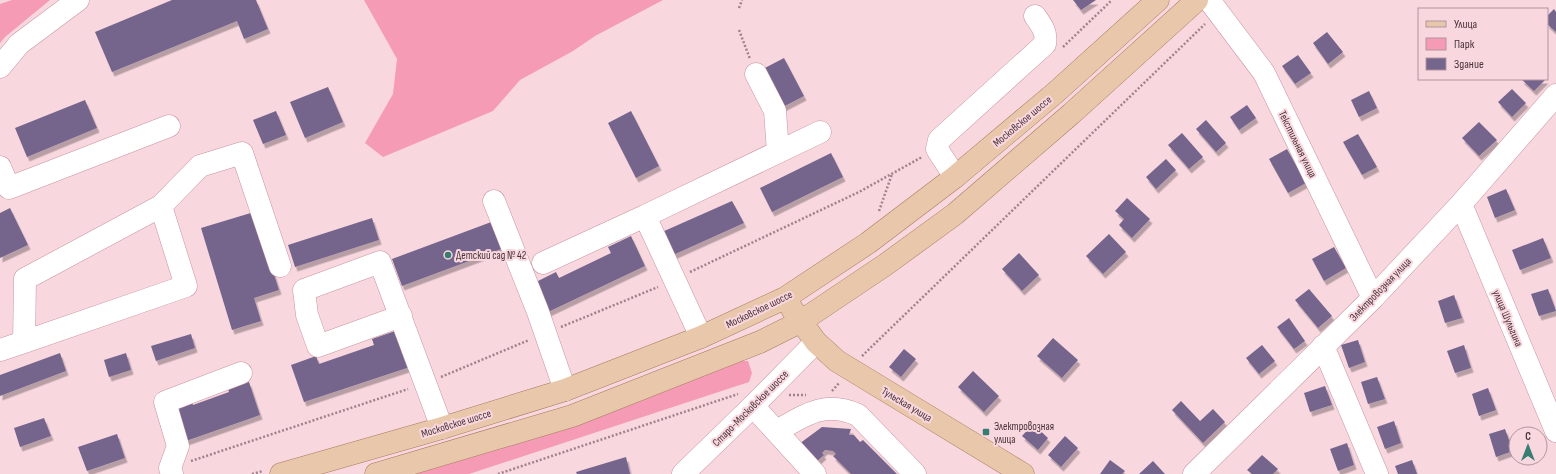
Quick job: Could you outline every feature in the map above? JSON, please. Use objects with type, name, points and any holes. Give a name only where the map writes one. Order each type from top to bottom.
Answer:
[{"type":"main road","name":"Московское шоссе","points":[[281,474],[442,428],[565,390],[701,337],[785,298],[868,243],[955,177],[1056,93],[1158,0]]},
{"type":"main road","points":[[376,474],[572,416],[760,342],[800,322],[885,265],[955,214],[1071,114],[1197,0]]},
{"type":"main road","name":"Тульская улица","points":[[785,298],[800,322],[816,342],[837,361],[1024,474]]},
{"type":"street","points":[[0,66],[19,44],[78,0]]},
{"type":"street","name":"Текстильная улица","points":[[1208,0],[1264,73],[1373,298]]},
{"type":"street","points":[[955,177],[937,149],[939,140],[1045,44],[1046,36],[1044,29],[1035,16]]},
{"type":"street","points":[[756,74],[775,110],[778,152]]},
{"type":"street","name":"Электровозная улица","points":[[1194,474],[1373,298],[1461,204],[1556,96]]},
{"type":"street","points":[[0,167],[9,188],[169,126]]},
{"type":"street","points":[[543,263],[820,132]]},
{"type":"street","points":[[24,342],[25,279],[161,206],[200,166],[242,153],[280,266]]},
{"type":"street","points":[[494,201],[538,312],[565,390]]},
{"type":"street","name":"улица Шульгина","points":[[1461,204],[1556,431]]},
{"type":"street","points":[[0,350],[186,286],[161,206]]},
{"type":"street","points":[[645,216],[701,337]]},
{"type":"street","points":[[401,316],[318,346],[308,315],[304,290],[380,262],[401,316],[442,428]]},
{"type":"street","name":"Старо-Московское шоссе","points":[[683,474],[816,342]]},
{"type":"street","points":[[1323,346],[1377,474]]},
{"type":"street","points":[[172,474],[170,468],[178,446],[165,402],[241,373]]},
{"type":"street","points":[[753,406],[815,474]]},
{"type":"street","points":[[777,431],[815,411],[831,408],[849,411],[858,415],[915,474]]},
{"type":"path","points":[[739,8],[742,0]]},
{"type":"path","points":[[739,30],[756,74]]},
{"type":"path","points":[[878,215],[892,173]]},
{"type":"green space","points":[[12,0],[50,0],[5,37],[0,43],[0,4]]},
{"type":"green space","points":[[364,0],[663,0],[595,36],[573,51],[520,80],[493,111],[383,157],[365,143],[393,94],[397,59]]},
{"type":"green space","points":[[737,361],[748,361],[752,373],[749,382],[469,474],[402,474]]},
{"type":"building","points":[[172,0],[256,0],[268,29],[244,39],[237,21],[112,72],[95,32]]},
{"type":"building","points":[[1073,0],[1096,0],[1081,10]]},
{"type":"building","points":[[1554,9],[1556,12],[1556,32],[1548,25],[1548,15]]},
{"type":"building","points":[[1327,32],[1343,52],[1328,64],[1313,43]]},
{"type":"building","points":[[1298,55],[1311,73],[1295,84],[1282,66]]},
{"type":"building","points":[[784,58],[804,96],[781,108],[761,70]]},
{"type":"building","points":[[1522,80],[1545,80],[1534,91]]},
{"type":"building","points":[[328,87],[343,122],[305,138],[290,102]]},
{"type":"building","points":[[1512,89],[1526,103],[1512,117],[1498,102]]},
{"type":"building","points":[[1369,91],[1377,108],[1359,117],[1351,100]]},
{"type":"building","points":[[85,100],[97,128],[27,157],[15,128]]},
{"type":"building","points":[[1247,105],[1256,118],[1239,130],[1230,117]]},
{"type":"building","points":[[276,111],[286,135],[263,144],[253,120]]},
{"type":"building","points":[[631,111],[659,166],[636,178],[608,123]]},
{"type":"building","points":[[1206,120],[1226,143],[1216,152],[1196,129]]},
{"type":"building","points":[[1479,122],[1497,140],[1479,156],[1462,138]]},
{"type":"building","points":[[1182,133],[1203,157],[1189,169],[1168,145]]},
{"type":"building","points":[[1358,134],[1377,167],[1362,175],[1343,142]]},
{"type":"building","points":[[1287,149],[1306,183],[1288,193],[1269,159]]},
{"type":"building","points":[[831,153],[843,177],[772,212],[760,188]]},
{"type":"building","points":[[1166,159],[1176,170],[1156,189],[1146,177]]},
{"type":"building","points":[[1506,189],[1515,210],[1495,218],[1487,197]]},
{"type":"building","points":[[1127,198],[1150,219],[1132,238],[1119,225],[1124,219],[1115,211]]},
{"type":"building","points":[[732,201],[744,223],[673,255],[662,232]]},
{"type":"building","points":[[10,208],[28,245],[0,258],[0,213]]},
{"type":"building","points":[[254,212],[279,290],[254,298],[261,321],[232,330],[201,228]]},
{"type":"building","points":[[372,218],[379,240],[295,267],[288,245]]},
{"type":"building","points":[[494,221],[504,248],[402,286],[392,259]]},
{"type":"building","points":[[1109,234],[1126,252],[1103,274],[1086,256]]},
{"type":"building","points":[[631,236],[645,266],[548,312],[534,283],[556,272],[559,278],[611,253],[608,247]]},
{"type":"building","points":[[1543,238],[1551,258],[1520,270],[1512,250]]},
{"type":"building","points":[[1334,247],[1346,268],[1324,281],[1312,259]]},
{"type":"building","points":[[1019,253],[1039,275],[1022,291],[1002,269]]},
{"type":"building","points":[[1309,289],[1332,316],[1318,328],[1295,300]]},
{"type":"building","points":[[1548,289],[1556,311],[1539,316],[1531,294]]},
{"type":"building","points":[[1454,295],[1462,318],[1445,323],[1438,301]]},
{"type":"building","points":[[1289,318],[1305,341],[1294,349],[1277,327]]},
{"type":"building","points":[[401,329],[413,366],[304,402],[291,365],[316,356],[319,364],[374,345],[372,339]]},
{"type":"building","points":[[191,334],[195,348],[156,361],[151,346]]},
{"type":"building","points":[[1053,338],[1078,360],[1062,378],[1037,356]]},
{"type":"building","points":[[1358,340],[1365,362],[1349,368],[1341,345]]},
{"type":"building","points":[[1262,345],[1275,361],[1259,374],[1246,358]]},
{"type":"building","points":[[1464,345],[1471,368],[1455,373],[1447,351]]},
{"type":"building","points":[[904,349],[916,359],[901,377],[889,367]]},
{"type":"building","points":[[60,353],[66,371],[0,396],[0,375]]},
{"type":"building","points":[[126,353],[131,370],[109,377],[104,360]]},
{"type":"building","points":[[973,371],[999,396],[984,412],[958,387]]},
{"type":"building","points":[[1377,377],[1385,399],[1368,404],[1361,382]]},
{"type":"building","points":[[249,382],[260,415],[183,442],[171,407],[191,400],[193,405],[229,392],[228,389]]},
{"type":"building","points":[[1325,386],[1332,405],[1310,412],[1304,393]]},
{"type":"building","points":[[1488,388],[1496,410],[1479,416],[1472,394]]},
{"type":"building","points":[[1181,401],[1200,421],[1213,409],[1225,422],[1203,443],[1172,410]]},
{"type":"building","points":[[44,418],[51,436],[20,447],[14,428]]},
{"type":"building","points":[[1394,421],[1401,443],[1385,449],[1377,427]]},
{"type":"building","points":[[1033,424],[1048,438],[1038,450],[1022,436]]},
{"type":"building","points":[[822,427],[851,429],[849,435],[854,435],[860,442],[863,440],[897,474],[851,474],[833,456],[836,454],[833,451],[825,450],[822,453],[824,455],[816,462],[799,444]]},
{"type":"building","points":[[1505,429],[1508,437],[1508,453],[1496,457],[1489,434]]},
{"type":"building","points":[[117,434],[125,458],[87,471],[78,447]]},
{"type":"building","points":[[1065,436],[1078,448],[1061,467],[1048,455]]},
{"type":"building","points":[[1347,443],[1354,465],[1338,471],[1330,449]]},
{"type":"building","points":[[1262,455],[1278,469],[1273,474],[1252,474],[1247,470]]},
{"type":"building","points":[[626,457],[630,474],[577,474],[576,472]]},
{"type":"building","points":[[1110,460],[1125,471],[1122,474],[1100,474]]},
{"type":"building","points":[[1412,460],[1417,474],[1398,474],[1395,466]]},
{"type":"building","points":[[1153,461],[1165,474],[1139,474]]},
{"type":"place","name":"Детский сад № 42","points":[[448,255]]},
{"type":"place","name":"Электровозная улица","points":[[986,432]]}]
